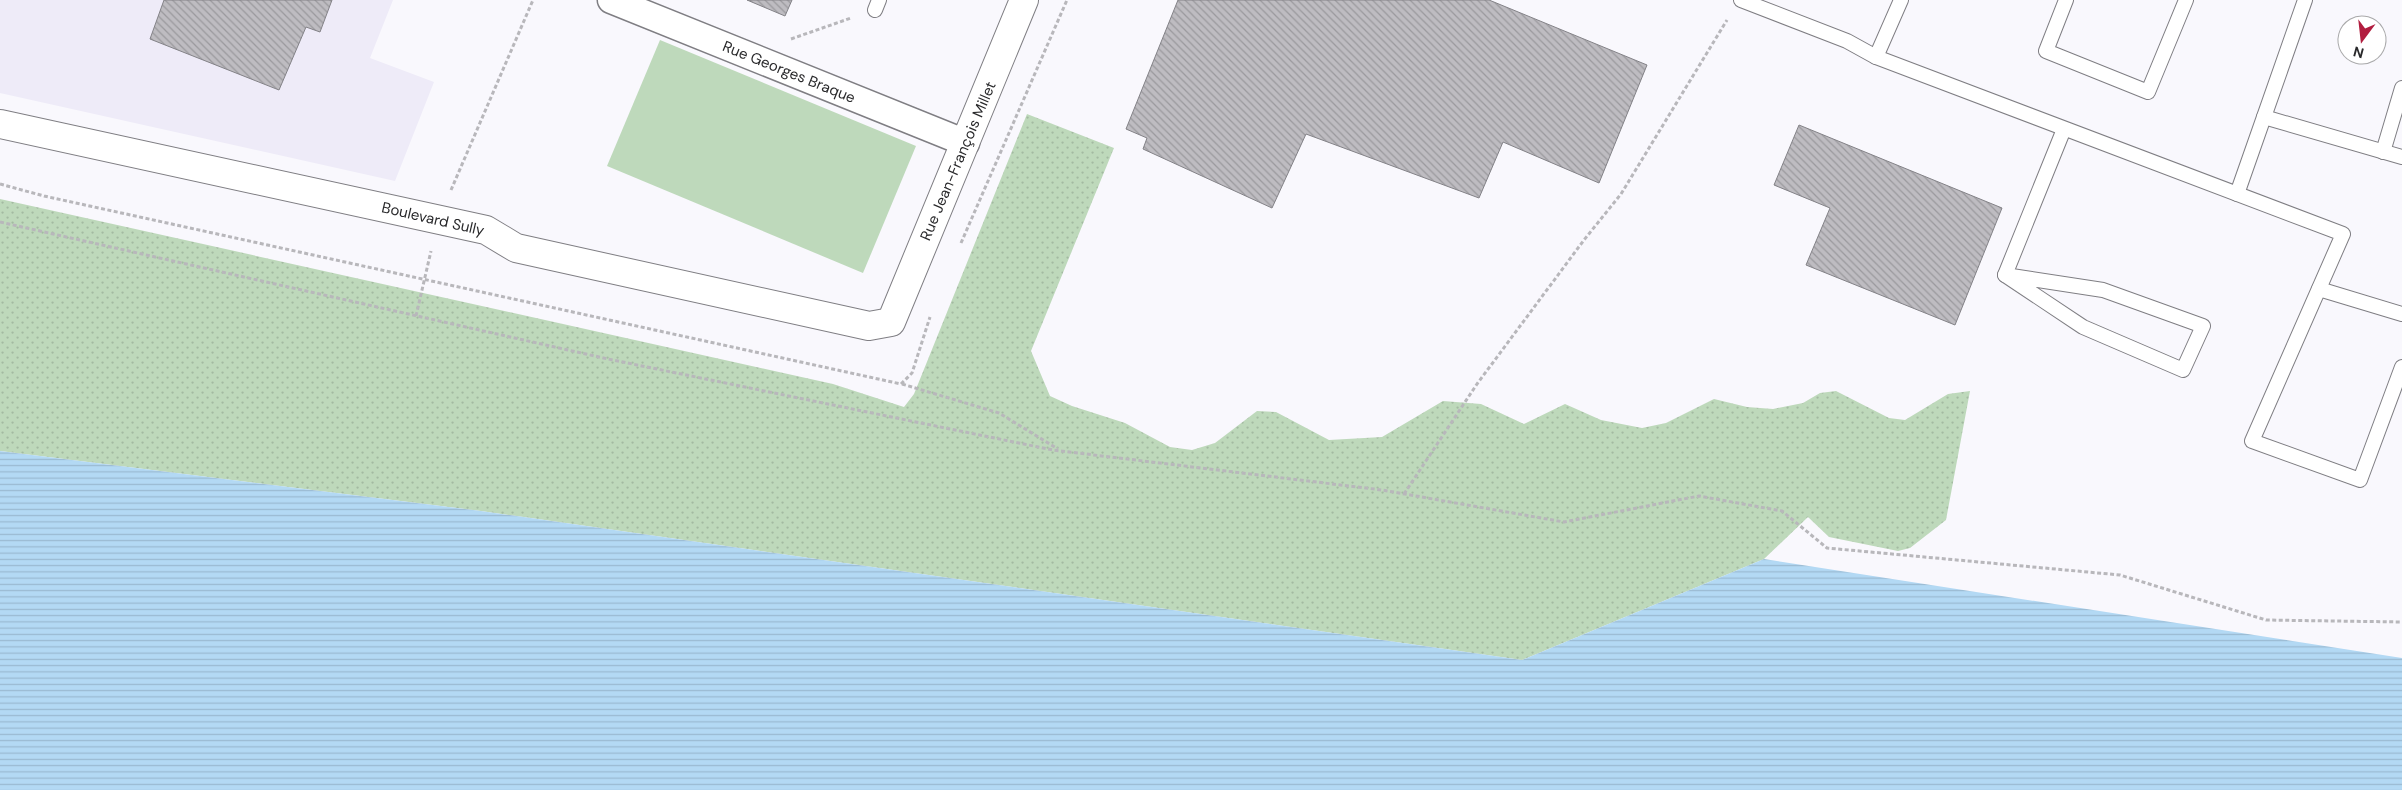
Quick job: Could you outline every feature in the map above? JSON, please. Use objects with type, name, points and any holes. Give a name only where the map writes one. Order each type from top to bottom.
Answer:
[{"type":"street","name":"Rue Georges Braque","points":[[611,0],[966,143]]},
{"type":"street","name":"Rue Jean-François Millet","points":[[891,322],[1024,0]]},
{"type":"street","name":"Boulevard Sully","points":[[0,124],[303,188],[486,230],[516,248],[869,326],[891,322]]},
{"type":"lane","points":[[1741,0],[1847,41],[1876,57],[2343,234],[2252,441],[2360,480],[2402,367]]},
{"type":"lane","points":[[1876,57],[1901,0]]},
{"type":"lane","points":[[2066,0],[2046,51],[2148,92],[2186,0]]},
{"type":"lane","points":[[2237,194],[2305,0]]},
{"type":"lane","points":[[2383,152],[2402,88]]},
{"type":"lane","points":[[2264,117],[2402,157]]},
{"type":"lane","points":[[2005,275],[2064,128]]},
{"type":"lane","points":[[2005,275],[2103,290],[2203,326],[2183,370],[2083,327],[2005,275]]},
{"type":"lane","points":[[2319,289],[2402,314]]},
{"type":"path","points":[[416,316],[439,220],[533,0]]},
{"type":"path","points":[[746,54],[877,5]]},
{"type":"path","points":[[1404,494],[1477,384],[1584,240],[1621,194],[1730,13]]},
{"type":"path","points":[[0,184],[424,280],[901,384],[999,413],[1060,450]]},
{"type":"path","points":[[0,222],[608,359],[1060,450],[1404,494],[1564,522],[1699,496],[1782,511],[1826,548],[2120,575],[2266,620],[2402,622]]},
{"type":"path","points":[[901,384],[912,373],[931,313]]},
{"type":"shaded area","points":[[0,0],[393,0],[370,58],[434,82],[395,181],[0,93]]},
{"type":"green space","points":[[660,40],[916,146],[863,273],[607,166]]},
{"type":"green space","points":[[1027,114],[1114,148],[1031,351],[1050,396],[1072,406],[1125,423],[1170,447],[1192,450],[1215,443],[1257,411],[1276,412],[1329,440],[1382,437],[1443,401],[1481,404],[1524,424],[1565,404],[1601,420],[1642,428],[1666,423],[1714,399],[1747,407],[1773,409],[1803,403],[1820,393],[1836,391],[1889,418],[1905,420],[1948,394],[1970,391],[1946,520],[1910,548],[1898,551],[1829,537],[1808,517],[1764,559],[1522,660],[481,511],[0,451],[0,199],[833,384],[904,407],[914,394]]},
{"type":"water","points":[[0,451],[481,511],[1522,660],[1764,559],[2402,658],[2402,790],[0,790]]},
{"type":"building","points":[[164,0],[332,0],[320,32],[306,27],[279,90],[150,39]]},
{"type":"building","points":[[747,0],[792,0],[785,16]]},
{"type":"building","points":[[1178,0],[1489,0],[1647,65],[1599,183],[1503,142],[1479,198],[1306,134],[1272,208],[1143,149],[1147,138],[1126,129]]},
{"type":"building","points":[[1799,125],[2002,208],[1955,325],[1806,265],[1830,208],[1774,185]]}]
